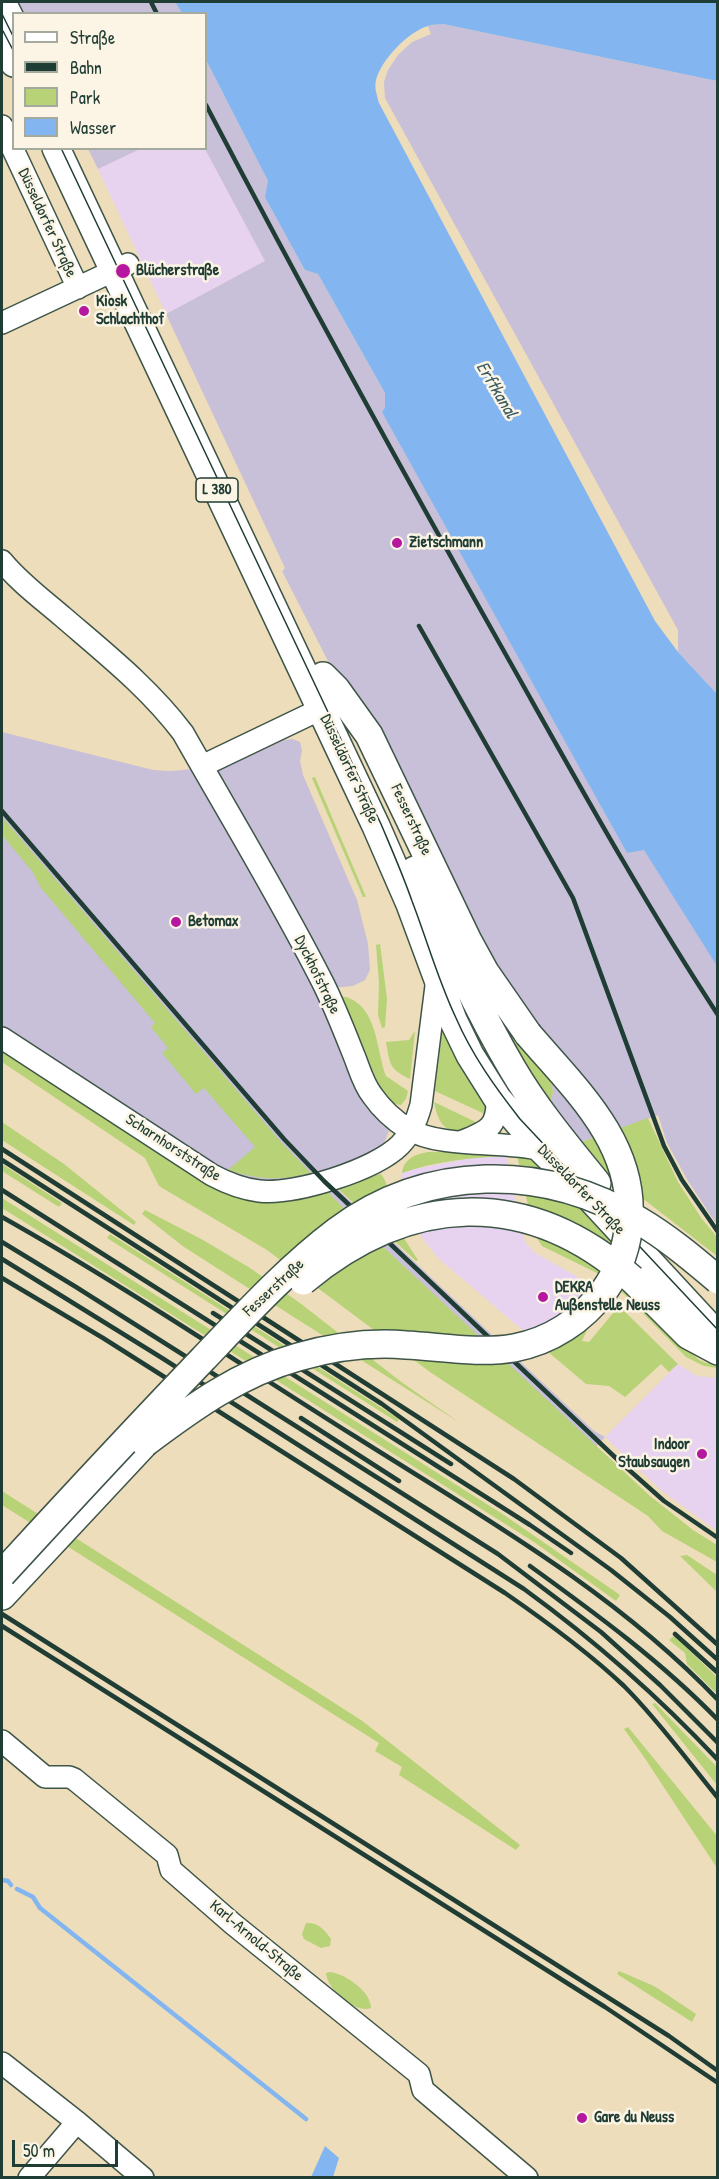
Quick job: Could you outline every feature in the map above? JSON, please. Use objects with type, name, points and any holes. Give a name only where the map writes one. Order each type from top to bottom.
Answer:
[{"type":"main road","points":[[2,2],[12,22]]},
{"type":"main road","points":[[2,38],[12,59]]},
{"type":"main road","name":"Düsseldorfer Straße","points":[[57,150],[121,268],[322,676],[437,920],[511,1068],[533,1101],[600,1186],[717,1314]]},
{"type":"main road","name":"Düsseldorfer Straße","points":[[74,150],[121,268],[393,863],[453,1020],[470,1055],[498,1098],[542,1150],[589,1197],[717,1336]]},
{"type":"main road","name":"Fesserstraße","points":[[145,1443],[228,1385],[298,1357],[363,1345],[405,1344],[492,1350],[515,1348],[538,1341],[560,1331],[594,1304],[615,1274],[629,1231],[628,1188],[623,1165],[613,1141],[600,1119],[528,1034],[484,972],[369,735],[348,705],[322,676]]},
{"type":"main road","name":"Fesserstraße","points":[[2,1574],[253,1306],[337,1231],[374,1208],[401,1196],[433,1185],[479,1178],[533,1181],[590,1196],[662,1235],[717,1280]]},
{"type":"main road","name":"Fesserstraße","points":[[2,1596],[266,1315],[305,1279],[347,1250],[381,1231],[434,1215],[477,1212],[532,1220],[588,1245],[633,1280],[688,1335],[717,1351]]},
{"type":"street","name":"Düsseldorfer Straße","points":[[2,126],[12,147]]},
{"type":"street","name":"Düsseldorfer Straße","points":[[13,150],[78,288]]},
{"type":"street","points":[[2,323],[121,268]]},
{"type":"street","name":"Dyckhofstraße","points":[[2,561],[23,583],[138,681],[163,707],[183,733],[303,942],[328,993],[371,1094],[405,1127]]},
{"type":"street","points":[[202,766],[321,709]]},
{"type":"street","name":"Scharnhorststraße","points":[[2,1038],[212,1175],[245,1189],[275,1192],[295,1188],[353,1172],[388,1155],[400,1145],[405,1127],[421,1105],[440,955],[437,920]]},
{"type":"street","points":[[437,980],[461,1001],[511,1068]]},
{"type":"street","points":[[463,1141],[483,1133],[493,1124],[498,1113],[498,1098]]},
{"type":"street","points":[[405,1127],[446,1140],[527,1146],[542,1150]]},
{"type":"street","name":"Karl-Arnold-Straße","points":[[2,1741],[45,1777],[74,1779],[167,1855],[171,1870],[266,1951],[419,2073],[423,2090],[527,2178]]},
{"type":"street","points":[[2,2063],[143,2178]]},
{"type":"street","points":[[29,2178],[77,2122]]},
{"type":"street","name":"Karl-Arnold-Straße","points":[[506,2158],[530,2166],[544,2178]]},
{"type":"shaded area","points":[[14,2],[175,2],[181,12],[19,12]]},
{"type":"shaded area","points":[[443,24],[717,81],[717,694],[678,652],[678,630],[385,98],[384,82],[388,70],[398,55],[412,42],[431,34],[428,26]]},
{"type":"shaded area","points":[[207,62],[268,181],[305,270],[318,274],[385,393],[385,408],[627,853],[644,849],[717,963],[717,1225],[688,1181],[667,1143],[658,1115],[576,1144],[544,1103],[551,1102],[553,1091],[548,1069],[505,981],[327,659],[282,571],[285,568],[166,314],[265,261],[206,150]]},
{"type":"shaded area","points":[[88,150],[138,150],[98,169]]},
{"type":"shaded area","points":[[138,150],[206,150],[265,261],[166,314],[98,169]]},
{"type":"shaded area","points":[[2,732],[153,770],[171,771],[228,766],[284,740],[293,739],[300,742],[303,775],[357,900],[368,944],[370,970],[365,980],[353,986],[321,989],[389,1131],[384,1143],[332,1184],[594,1431],[605,1437],[596,1447],[361,1226],[326,1190],[230,1176],[2,1029]]},
{"type":"shaded area","points":[[506,1156],[525,1242],[534,1252],[590,1284],[575,1304],[548,1325],[527,1334],[438,1258],[404,1208],[401,1186],[402,1173],[414,1169],[471,1158]]},
{"type":"shaded area","points":[[678,1364],[697,1376],[717,1378],[717,1531],[662,1491],[605,1437]]},
{"type":"green space","points":[[315,777],[366,897],[363,897],[312,778]]},
{"type":"green space","points":[[2,817],[281,1142],[311,1173],[270,1178],[228,1170],[255,1147],[204,1088],[196,1094],[162,1053],[168,1048],[151,1027],[155,1023],[41,888],[32,871],[2,835]]},
{"type":"green space","points":[[380,944],[387,999],[385,1027],[382,1028],[378,1015],[379,982],[376,945]]},
{"type":"green space","points":[[341,996],[353,1000],[369,1017],[386,1076],[408,1091],[401,1105],[392,1104],[377,1086],[362,1054]]},
{"type":"green space","points":[[501,1011],[548,1069],[553,1091],[551,1102],[544,1103],[494,1016]]},
{"type":"green space","points":[[443,1027],[488,1097],[489,1116],[435,1091]]},
{"type":"green space","points":[[415,1031],[410,1079],[394,1069],[388,1056],[386,1042],[409,1040]]},
{"type":"green space","points":[[2,1046],[203,1179],[326,1190],[361,1226],[650,1496],[693,1530],[717,1545],[717,1562],[662,1531],[648,1516],[430,1372],[267,1250],[159,1186],[145,1158],[2,1062]]},
{"type":"green space","points":[[434,1102],[482,1125],[464,1131],[450,1130],[440,1121]]},
{"type":"green space","points":[[648,1118],[678,1182],[702,1219],[717,1237],[717,1256],[646,1201],[607,1179],[576,1144]]},
{"type":"green space","points":[[2,1122],[64,1164],[136,1222],[134,1225],[2,1140]]},
{"type":"green space","points":[[516,1151],[529,1154],[648,1270],[529,1210]]},
{"type":"green space","points":[[428,1152],[505,1153],[506,1156],[453,1161],[402,1173],[405,1164],[411,1158]]},
{"type":"green space","points":[[2,1164],[62,1203],[59,1207],[2,1171]]},
{"type":"green space","points":[[381,1174],[386,1182],[397,1224],[418,1260],[416,1261],[332,1183]]},
{"type":"green space","points":[[2,1198],[504,1515],[620,1595],[616,1601],[534,1542],[2,1208]]},
{"type":"green space","points":[[145,1210],[250,1268],[300,1303],[400,1381],[460,1423],[184,1247],[142,1214]]},
{"type":"green space","points":[[534,1233],[601,1267],[699,1360],[717,1364],[717,1368],[704,1366],[686,1357],[624,1294],[599,1274],[542,1246]]},
{"type":"green space","points":[[110,1234],[399,1419],[397,1422],[107,1238]]},
{"type":"green space","points":[[590,1284],[613,1300],[587,1330],[582,1341],[589,1342],[619,1306],[678,1364],[669,1372],[661,1364],[625,1397],[609,1386],[586,1384],[527,1334],[562,1314]]},
{"type":"green space","points":[[2,1491],[361,1720],[520,1845],[516,1850],[399,1775],[402,1767],[375,1751],[379,1743],[2,1505]]},
{"type":"green space","points":[[687,1555],[717,1575],[717,1592],[680,1556]]},
{"type":"green space","points":[[674,1636],[717,1677],[717,1694],[687,1664],[685,1653],[669,1640]]},
{"type":"green space","points":[[655,1703],[717,1767],[717,1785],[652,1704]]},
{"type":"green space","points":[[628,1727],[717,1836],[717,1868],[624,1729]]},
{"type":"green space","points":[[306,1923],[318,1925],[324,1930],[331,1939],[330,1946],[321,1948],[304,1939],[302,1934]]},
{"type":"green space","points":[[619,1971],[654,1986],[696,2014],[692,2022],[617,1974]]},
{"type":"green space","points":[[326,1973],[343,1976],[356,1984],[367,1995],[371,2008],[365,2009],[350,2004],[336,1993]]},
{"type":"water","name":"Erftkanal","points":[[175,2],[717,2],[717,81],[443,24],[430,25],[421,29],[397,47],[379,72],[375,86],[379,103],[655,621],[678,652],[717,694],[717,966],[644,850],[627,853],[382,412],[385,408],[385,393],[318,274],[305,270],[265,197],[268,181],[207,62],[207,12],[181,12]]},
{"type":"water","points":[[325,2146],[339,2158],[333,2177],[311,2177]]},
{"type":"waterway","points":[[2,1880],[8,1881],[11,1885]]},
{"type":"waterway","points":[[17,1889],[33,1897],[40,1908],[306,2119]]},
{"type":"tram line","points":[[2,14],[12,34]]},
{"type":"tram line","points":[[3,31],[12,48]]},
{"type":"tram line","points":[[62,150],[381,824],[444,989],[469,1045],[493,1083],[520,1119],[718,1330]]},
{"type":"railway","points":[[151,2],[156,12]]},
{"type":"railway","points":[[207,107],[432,524],[637,885],[718,1015]]},
{"type":"railway","points":[[419,626],[573,898],[664,1146],[682,1180],[718,1232]]},
{"type":"railway","points":[[2,811],[284,1139],[324,1181],[619,1461],[664,1501],[718,1538]]},
{"type":"railway","points":[[2,1149],[514,1479],[621,1558],[718,1645]]},
{"type":"railway","points":[[2,1160],[382,1404],[611,1570],[670,1617],[718,1660]]},
{"type":"railway","points":[[2,1190],[571,1553]]},
{"type":"railway","points":[[2,1217],[136,1297],[545,1557],[635,1624],[718,1700]]},
{"type":"railway","points":[[2,1242],[498,1554],[601,1632],[660,1685],[718,1743]]},
{"type":"railway","points":[[2,1259],[162,1358],[524,1589],[625,1670],[718,1760]]},
{"type":"railway","points":[[2,1278],[103,1338],[505,1593],[536,1615],[610,1673],[637,1699],[718,1798]]},
{"type":"railway","points":[[213,1313],[451,1464]]},
{"type":"railway","points":[[301,1418],[399,1481]]},
{"type":"railway","points":[[530,1566],[651,1658],[718,1720]]},
{"type":"railway","points":[[2,1614],[669,2036],[718,2071]]},
{"type":"railway","points":[[2,1626],[605,2007],[718,2083]]},
{"type":"railway","points":[[675,1634],[718,1673]]},
{"type":"place","name":"Blücherstraße","points":[[123,271]]},
{"type":"place","name":"Kiosk Schlachthof","points":[[84,311]]},
{"type":"place","name":"Zietschmann","points":[[397,543]]},
{"type":"place","name":"Betomax","points":[[176,922]]},
{"type":"place","name":"DEKRA Außenstelle Neuss","points":[[543,1297]]},
{"type":"place","name":"Indoor Staubsaugen","points":[[702,1454]]},
{"type":"place","name":"Gare du Neuss","points":[[582,2118]]}]
